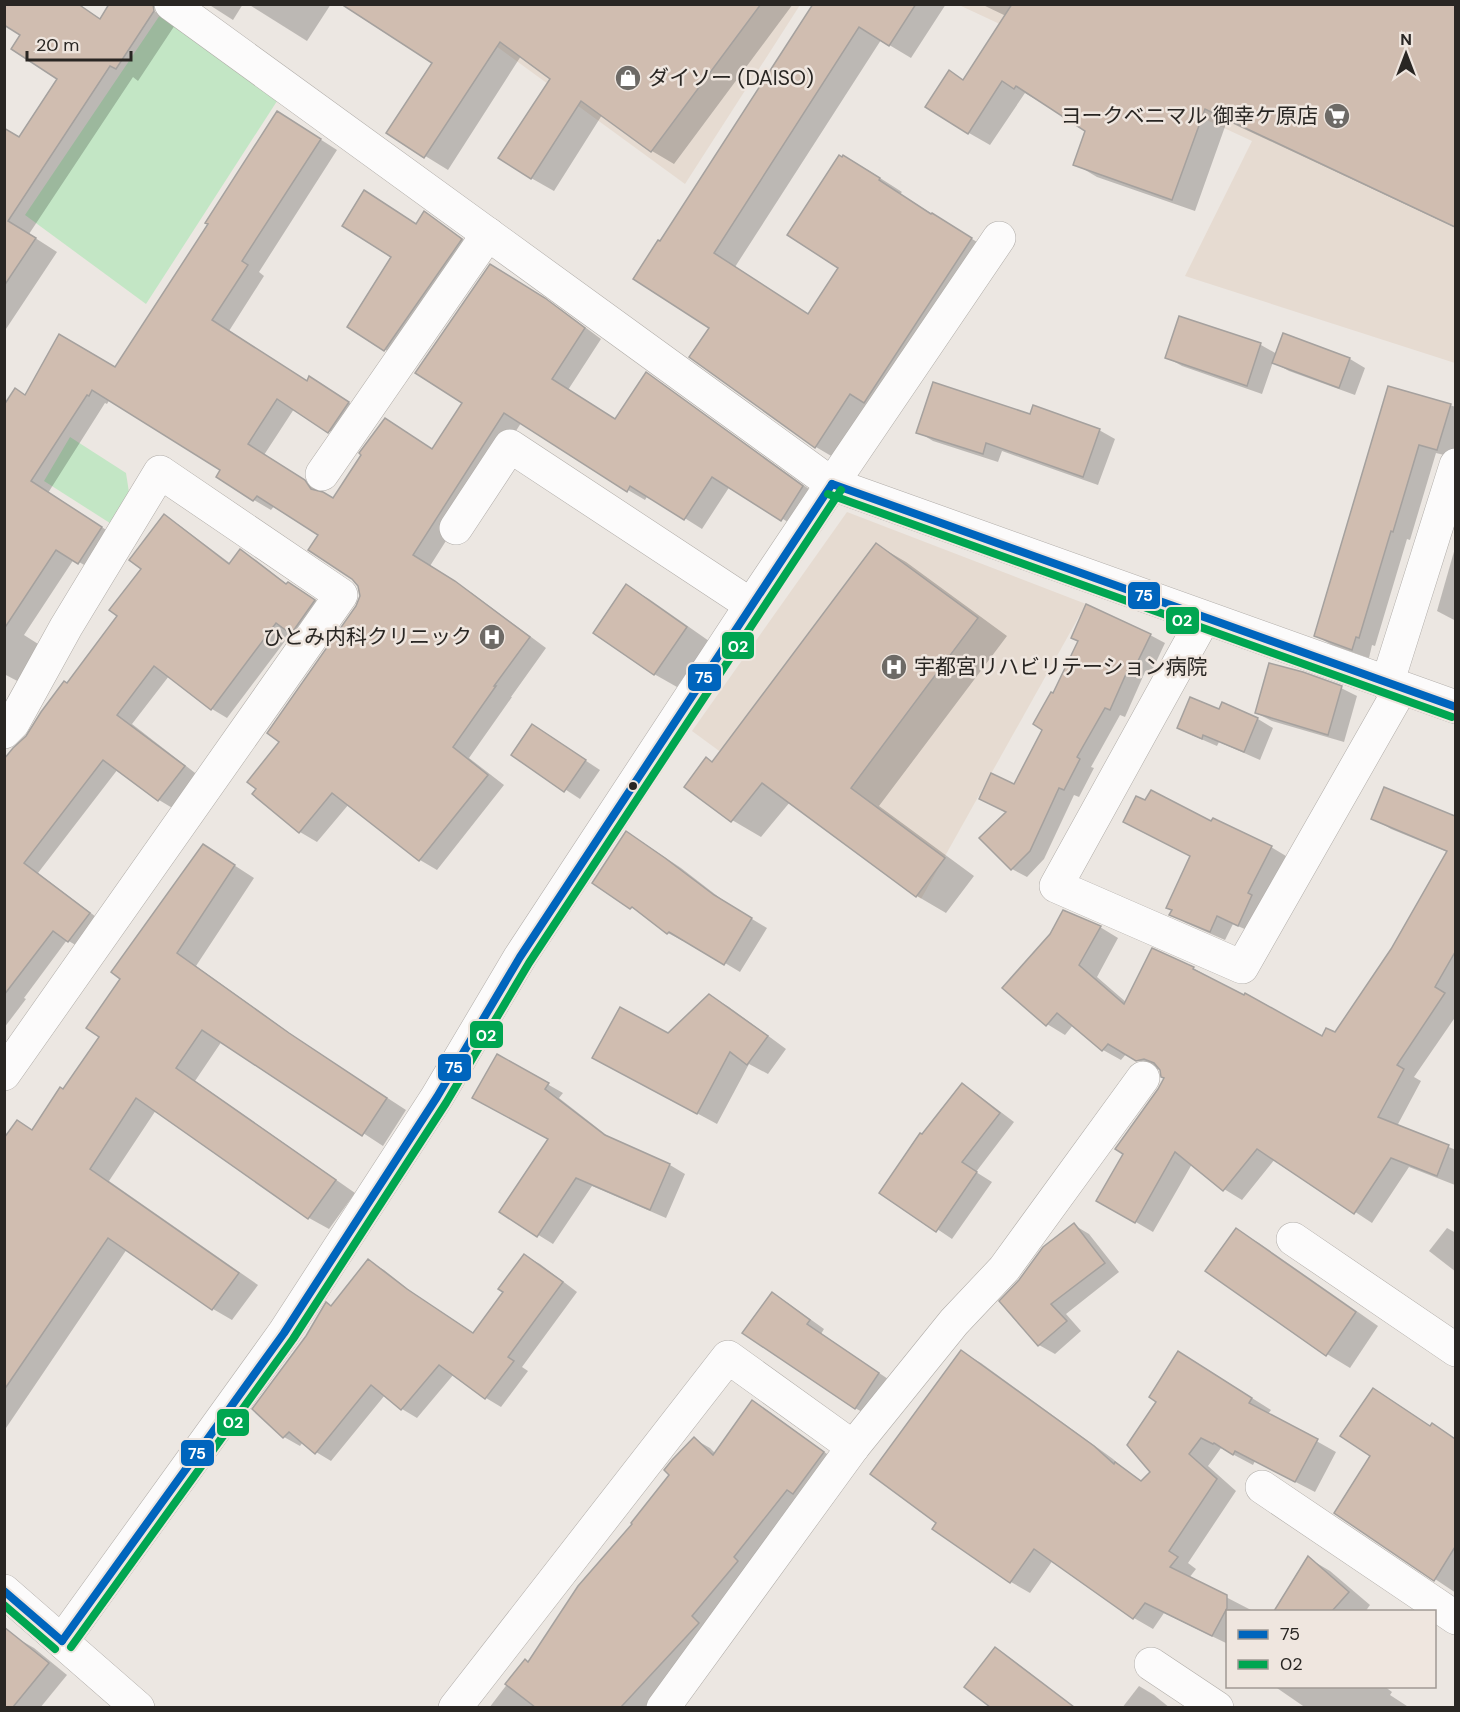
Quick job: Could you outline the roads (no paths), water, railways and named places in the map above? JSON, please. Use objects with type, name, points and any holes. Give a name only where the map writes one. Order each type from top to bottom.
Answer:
[{"type":"street","points":[[171,4],[832,484],[1455,707]]},
{"type":"street","points":[[322,474],[488,234]]},
{"type":"street","points":[[62,1641],[284,1333],[437,1097],[520,957],[751,605],[999,238]]},
{"type":"street","points":[[456,528],[510,446],[751,605]]},
{"type":"street","points":[[1204,618],[1056,886],[1242,967],[1394,686],[1455,465]]},
{"type":"street","points":[[4,732],[13,723],[66,627],[160,472],[341,595],[4,1074]]},
{"type":"street","points":[[663,1707],[853,1447],[954,1322],[1004,1269],[1143,1078]]},
{"type":"street","points":[[1293,1239],[1455,1350]]},
{"type":"street","points":[[455,1707],[728,1357],[853,1447]]},
{"type":"street","points":[[1262,1487],[1455,1618]]},
{"type":"street","points":[[4,1591],[138,1707]]},
{"type":"street","points":[[1151,1664],[1217,1707]]},
{"type":"place","name":"ダイソー (DAISO)","points":[[628,78]]},
{"type":"place","name":"ヨークベニマル 御幸ケ原店","points":[[1337,116]]},
{"type":"place","name":"ひとみ内科クリニック","points":[[492,637]]},
{"type":"place","name":"宇都宮リハビリテーション病院","points":[[894,667]]}]
